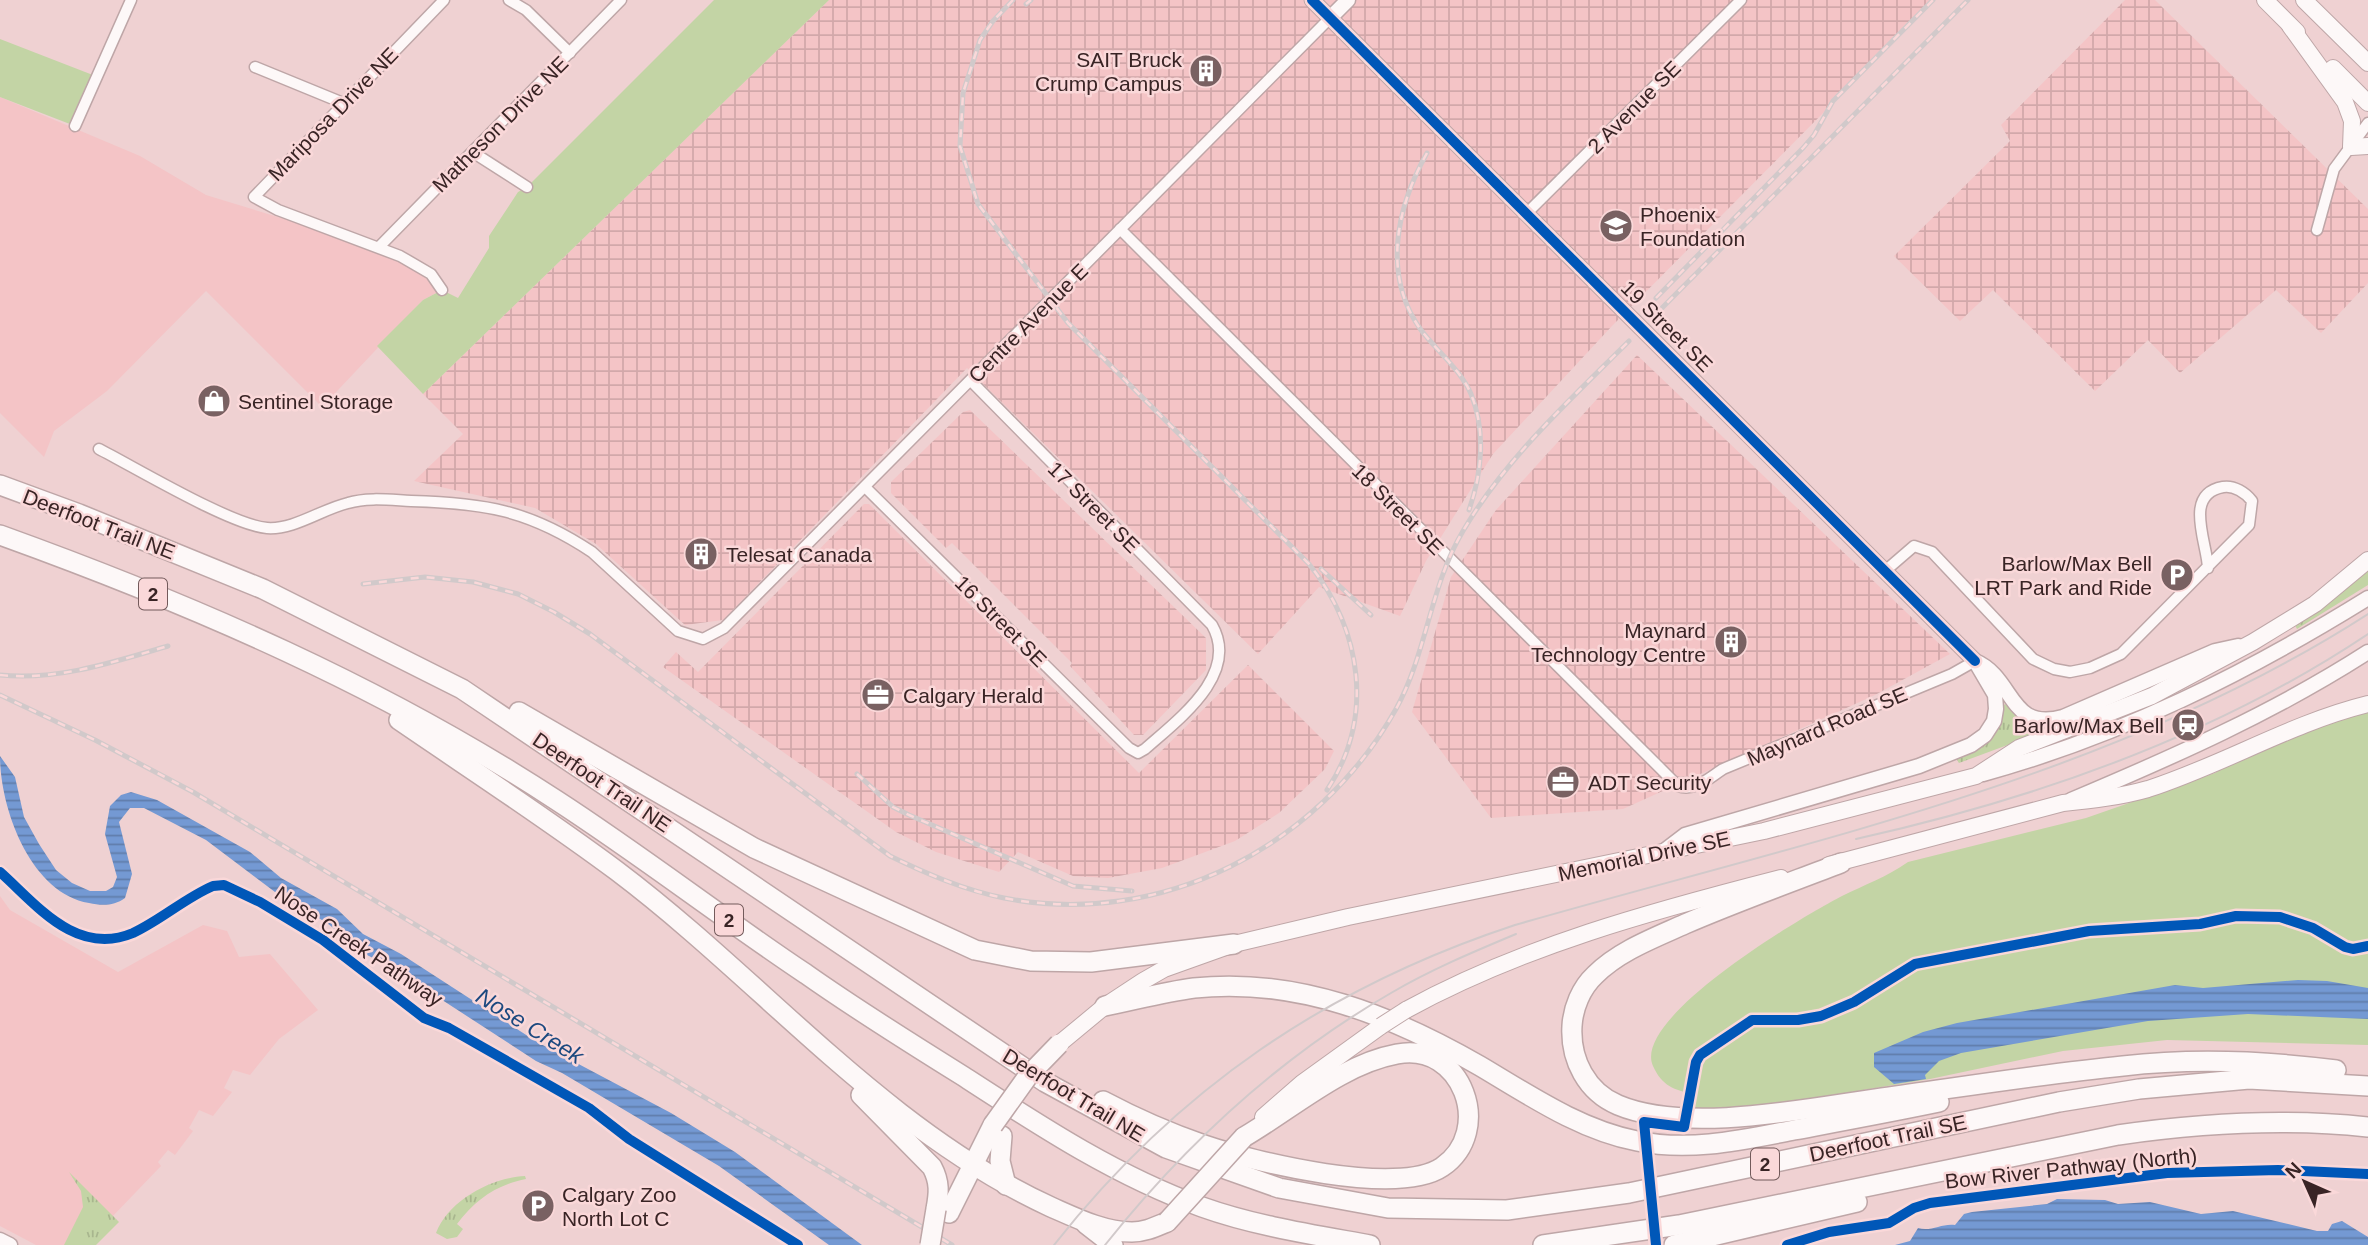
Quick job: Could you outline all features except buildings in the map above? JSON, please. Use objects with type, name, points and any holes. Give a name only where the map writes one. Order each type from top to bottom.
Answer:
[{"type":"highway","name":"Deerfoot Trail NE","points":[[0,485],[79,514],[263,590],[462,689],[1045,1082],[1167,1148]]},
{"type":"highway","name":"Deerfoot Trail NE","points":[[0,535],[103,572],[304,659],[443,731],[544,792],[930,1056],[1055,1135],[1151,1186],[1222,1214],[1370,1245]]},
{"type":"highway","points":[[304,659],[396,717],[617,871],[897,1111],[970,1165],[1083,1221],[1131,1232],[1146,1231],[1167,1222]]},
{"type":"highway","points":[[462,689],[497,699],[754,848],[975,950],[1031,961],[1091,962],[1234,944]]},
{"type":"highway","points":[[1841,863],[1729,905],[1639,945],[1592,977],[1574,1011],[1572,1032],[1575,1061],[1592,1088],[1618,1105],[1648,1112],[1705,1118],[1795,1112],[2170,1062],[2282,1064],[2368,1076]]},
{"type":"highway","points":[[732,970],[932,1167],[942,1211],[939,1245]]},
{"type":"highway","points":[[1105,1006],[1193,989],[1221,987],[1334,1000],[1376,1014],[1437,1041],[1592,1127],[1637,1142],[1679,1146],[1726,1143],[2112,1068]]},
{"type":"highway","points":[[955,1019],[1002,1039],[1079,1088],[1154,1126],[1207,1146],[1317,1172],[1397,1180],[1433,1172],[1450,1161],[1461,1146],[1468,1126],[1468,1104],[1454,1073],[1437,1059],[1423,1054],[1399,1053],[1354,1069],[1244,1137],[1167,1222],[1150,1245]]},
{"type":"highway","name":"Memorial Drive SE","points":[[942,1211],[970,1165],[997,1131],[1028,1076],[1059,1044]]},
{"type":"highway","name":"Deerfoot Trail SE","points":[[1167,1148],[1235,1175],[1322,1198],[1417,1210],[1507,1210],[1629,1193],[2059,1102],[2139,1089],[2262,1079],[2368,1086]]},
{"type":"highway","name":"Deerfoot Trail SE","points":[[1543,1245],[1679,1225],[2118,1135],[2227,1122],[2325,1122],[2368,1127]]},
{"type":"highway","points":[[997,1131],[1006,1185]]},
{"type":"highway","points":[[1674,1245],[1947,1181],[2028,1154]]},
{"type":"highway","points":[[930,1245],[942,1211]]},
{"type":"highway","points":[[1083,1221],[1114,1245]]},
{"type":"main road","points":[[2265,0],[2368,103]]},
{"type":"main road","points":[[2304,0],[2368,64]]},
{"type":"main road","points":[[2291,26],[2345,102],[2352,121],[2351,147],[2368,146]]},
{"type":"main road","points":[[1976,776],[2019,748],[2152,696],[2253,642],[2315,604],[2368,560]]},
{"type":"main road","points":[[1244,1137],[1302,1083],[1406,1010],[1464,978],[1552,944],[1684,903],[2063,803],[2102,800],[2147,789],[2301,724],[2368,704]]},
{"type":"main road","name":"Memorial Drive SE","points":[[1059,1044],[1105,1006],[1164,970],[1234,944],[1348,917],[1764,831],[1976,776]]},
{"type":"street","points":[[75,126],[131,0]]},
{"type":"street","name":"Mariposa Drive NE","points":[[442,290],[431,274],[400,256],[278,210],[254,197],[444,0]]},
{"type":"street","points":[[509,0],[526,10],[570,53]]},
{"type":"street","name":"Matheson Drive NE","points":[[379,247],[621,0]]},
{"type":"street","name":"19 Street SE","points":[[1312,0],[1975,661]]},
{"type":"street","name":"Centre Avenue E","points":[[99,449],[225,513],[261,527],[288,525],[324,510],[364,500],[465,503],[502,509],[576,542],[678,631],[703,639],[724,628],[1348,0]]},
{"type":"street","name":"2 Avenue SE","points":[[1528,213],[1741,0]]},
{"type":"street","points":[[255,67],[343,103]]},
{"type":"street","points":[[2317,230],[2334,169],[2368,122]]},
{"type":"street","points":[[2351,147],[2368,136]]},
{"type":"street","points":[[474,153],[527,187]]},
{"type":"street","name":"18 Street SE","points":[[1121,229],[1678,786]]},
{"type":"street","name":"17 Street SE","points":[[971,381],[1205,617],[1217,634],[1221,647],[1217,675],[1162,733],[1138,753]]},
{"type":"street","name":"16 Street SE","points":[[865,486],[1138,753]]},
{"type":"street","points":[[1885,571],[1914,546],[1932,552],[2033,659],[2054,669],[2070,672],[2090,668],[2121,654],[2208,568],[2252,519],[2252,501],[2247,494],[2228,486],[2220,487],[2203,499],[2199,512],[2208,568]]},
{"type":"street","name":"Memorial Drive SE","points":[[1976,776],[2090,740],[2200,693],[2368,598]]},
{"type":"street","points":[[1975,661],[1989,667],[1999,678],[2021,712],[2048,721],[2215,651],[2253,642]]},
{"type":"street","points":[[2063,803],[2214,736],[2325,680],[2368,652]]},
{"type":"street","points":[[1663,852],[1685,835],[1919,766],[1971,745],[1985,735],[1994,721],[1996,709],[1995,695],[1975,661]]},
{"type":"street","name":"Maynard Road SE","points":[[1678,786],[1687,789],[1696,786],[1723,769],[1952,674],[1975,661]]},
{"type":"street","points":[[0,1240],[10,1245]]},
{"type":"shaded area","points":[[829,0],[1935,0],[1612,326],[1493,454],[1426,561],[1400,616],[1319,587],[1258,654],[967,368],[723,620],[685,625],[596,544],[535,508],[414,481],[463,434],[423,394]]},
{"type":"shaded area","points":[[2125,0],[2155,0],[2368,209],[2368,283],[2321,333],[2276,290],[2180,373],[2148,340],[2095,391],[1993,290],[1960,321],[1894,256],[2010,141],[2001,125]]},
{"type":"shaded area","points":[[0,97],[140,156],[206,195],[366,244],[431,274],[442,290],[423,300],[322,407],[206,291],[107,391],[54,431],[44,457],[0,413]]},
{"type":"shaded area","points":[[1637,355],[1950,654],[1875,695],[1623,809],[1491,818],[1412,712],[1451,577],[1496,510]]},
{"type":"shaded area","points":[[970,410],[1206,638],[1206,670],[1143,735],[1134,735],[1070,666],[1072,663],[952,543],[946,548],[891,493],[891,482],[963,412]]},
{"type":"shaded area","points":[[864,504],[869,504],[1139,773],[1248,665],[1334,751],[1325,769],[1279,813],[1235,841],[1162,868],[1108,878],[1073,876],[1018,852],[999,872],[936,852],[896,832],[663,667],[676,652],[698,672]]},
{"type":"shaded area","points":[[0,896],[10,910],[118,972],[203,925],[227,931],[239,957],[270,954],[318,1010],[279,1039],[250,1075],[233,1070],[224,1088],[232,1092],[213,1116],[199,1110],[189,1128],[193,1131],[175,1155],[168,1150],[158,1162],[161,1166],[85,1245],[36,1245],[0,1226]]},
{"type":"green space","points":[[714,0],[829,0],[423,394],[377,346],[423,300],[442,290],[458,298],[489,248],[489,236],[518,192],[527,187]]},
{"type":"green space","points":[[0,39],[98,77],[75,126],[0,97]]},
{"type":"green space","points":[[2368,570],[2368,585],[2297,629],[2295,625]]},
{"type":"green space","points":[[2005,704],[2020,720],[2047,727],[2048,730],[1959,763],[1956,758]]},
{"type":"green space","points":[[2368,710],[2368,1045],[2167,1040],[2063,1051],[1930,1079],[1753,1108],[1692,1109],[1694,1094],[1669,1086],[1653,1066],[1653,1046],[1668,1022],[1693,996],[1725,970],[1793,924],[1908,862],[2086,818],[2215,773],[2239,757]]},
{"type":"green space","points":[[69,1172],[119,1222],[96,1245],[64,1245],[83,1207],[81,1191]]},
{"type":"green space","points":[[525,1176],[526,1179],[505,1185],[471,1208],[457,1224],[463,1229],[457,1237],[447,1239],[436,1233],[451,1210],[473,1193],[499,1181]]},
{"type":"water","points":[[0,756],[15,777],[24,817],[39,844],[56,870],[72,883],[90,891],[106,891],[113,887],[117,877],[105,834],[110,806],[121,795],[131,792],[157,800],[250,852],[281,878],[337,909],[363,934],[401,954],[537,1042],[671,1113],[735,1152],[862,1245],[829,1245],[719,1166],[562,1073],[536,1061],[393,968],[367,955],[327,923],[275,892],[206,840],[144,808],[130,808],[119,822],[132,874],[125,898],[117,903],[103,905],[68,896],[50,883],[22,845],[6,800]]},
{"type":"water","points":[[2298,980],[2327,981],[2368,988],[2368,1019],[2248,1014],[2148,1021],[1961,1053],[1939,1061],[1925,1075],[1926,1079],[1894,1084],[1874,1067],[1874,1053],[1923,1032],[1957,1023],[2175,985],[2203,988]]},
{"type":"water","points":[[2057,1199],[2105,1200],[2118,1204],[2150,1202],[2201,1214],[2233,1211],[2317,1231],[2328,1231],[2332,1224],[2342,1221],[2368,1237],[2368,1245],[1895,1245],[1910,1241],[1918,1228],[1955,1225],[1964,1214],[2047,1204]]},
{"type":"tram line","points":[[1054,1245],[1101,1189],[1151,1138],[1204,1092],[1260,1050],[1319,1012],[1381,979],[1446,950],[1515,925],[1845,833],[1954,800],[2061,763],[2167,721],[2269,672],[2368,614]]},
{"type":"tram line","points":[[1856,839],[1990,805],[2056,784],[2186,734],[2309,671],[2368,634]]},
{"type":"tram line","points":[[1105,1245],[1135,1208],[1201,1139],[1236,1106],[1311,1045],[1406,985],[1516,934]]},
{"type":"railway","points":[[1013,0],[980,40],[963,93],[960,146],[978,204],[1068,323],[1309,564],[1327,590],[1341,617],[1351,646],[1356,675],[1352,734],[1342,762],[1327,790]]},
{"type":"railway","points":[[1026,4],[1031,0]]},
{"type":"railway","points":[[1656,298],[1803,148],[1814,135],[1833,101],[1933,0]]},
{"type":"railway","points":[[1656,314],[1968,0]]},
{"type":"railway","points":[[1427,153],[1416,174],[1401,219],[1398,265],[1401,287],[1409,309],[1421,330],[1467,385],[1476,408],[1480,437],[1479,467],[1469,510]]},
{"type":"railway","points":[[363,584],[425,577],[473,582],[518,594],[590,634],[890,856],[946,881],[1004,898],[1063,904],[1121,901],[1177,888],[1230,866],[1280,837],[1324,801],[1364,758],[1396,709],[1406,688],[1443,574],[1463,531],[1480,504],[1561,408],[1629,341]]},
{"type":"railway","points":[[1321,569],[1371,615]]},
{"type":"railway","points":[[0,675],[64,673],[168,646]]},
{"type":"railway","points":[[0,695],[95,740],[193,792],[952,1245]]},
{"type":"railway","points":[[857,774],[893,807],[1073,886],[1132,891]]},
{"type":"cycle path","points":[[1312,0],[1975,661]]},
{"type":"cycle path","name":"Nose Creek Pathway","points":[[0,872],[43,912],[75,933],[93,938],[112,939],[133,933],[203,891],[224,885],[260,902],[323,940],[424,1018],[449,1028],[589,1108],[629,1139],[798,1245]]},
{"type":"cycle path","points":[[1656,1245],[1644,1122],[1684,1127],[1696,1062],[1700,1055],[1752,1020],[1798,1020],[1821,1016],[1854,1002],[1915,964],[2089,931],[2200,924],[2236,916],[2280,917],[2313,928],[2345,947],[2353,949],[2368,946]]},
{"type":"cycle path","name":"Bow River Pathway (North)","points":[[1787,1245],[1829,1232],[1889,1223],[1914,1208],[1930,1203],[2167,1173],[2278,1170],[2368,1174]]},
{"type":"place","name":"SAIT Bruck Crump Campus","points":[[1206,71]]},
{"type":"place","name":"Phoenix Foundation","points":[[1616,226]]},
{"type":"place","name":"Sentinel Storage","points":[[214,401]]},
{"type":"place","name":"Telesat Canada","points":[[701,554]]},
{"type":"place","name":"Barlow/Max Bell LRT Park and Ride","points":[[2177,575]]},
{"type":"place","name":"Maynard Technology Centre","points":[[1731,642]]},
{"type":"place","name":"Calgary Herald","points":[[878,695]]},
{"type":"place","name":"Barlow/Max Bell","points":[[2188,725]]},
{"type":"place","name":"ADT Security","points":[[1563,782]]},
{"type":"place","name":"Calgary Zoo North Lot C","points":[[538,1206]]},
{"type":"water label","name":"Nose Creek","points":[[530,1026]]}]
